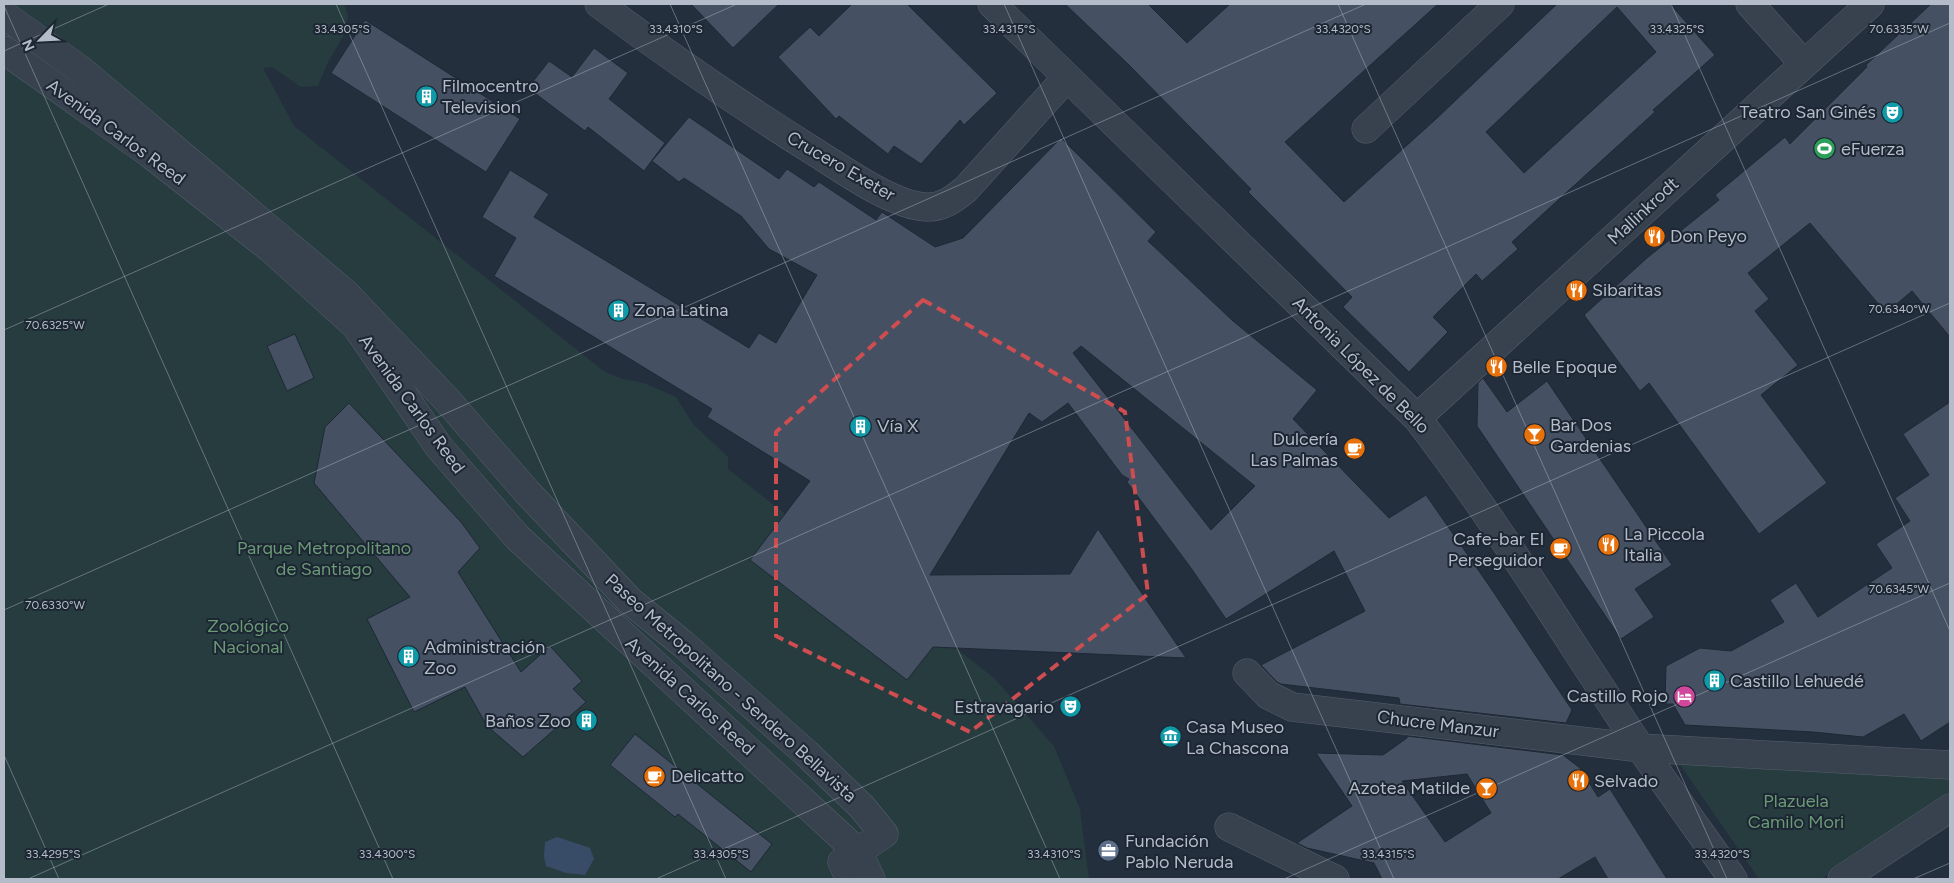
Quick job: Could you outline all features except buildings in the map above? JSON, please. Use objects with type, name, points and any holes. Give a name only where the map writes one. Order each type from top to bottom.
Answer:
[{"type":"street","name":"Crucero Exeter","points":[[599,4],[639,34],[776,128],[877,190],[915,206],[938,206],[954,200],[1067,77]]},
{"type":"street","name":"Antonia López de Bello","points":[[992,4],[1417,418],[1451,462],[1641,748],[1733,879]]},
{"type":"street","points":[[1366,129],[1500,4]]},
{"type":"street","points":[[1750,4],[1804,64]]},
{"type":"street","name":"Mallinkrodt","points":[[1417,418],[1870,4]]},
{"type":"street","name":"Paseo Metropolitano - Sendero Bellavista","points":[[4,15],[81,70],[345,292],[446,398],[526,492],[630,601],[731,685],[806,752],[862,807],[884,834],[850,865]]},
{"type":"street","name":"Avenida Carlos Reed","points":[[4,50],[149,153],[271,249],[356,326],[439,447],[517,537],[850,865],[871,879]]},
{"type":"street","name":"Chucre Manzur","points":[[1247,673],[1268,695],[1292,707],[1641,748],[1950,765]]},
{"type":"street","points":[[1842,879],[1950,808]]},
{"type":"street","points":[[1229,827],[1335,879]]},
{"type":"highlighted area","points":[[923,300],[1125,412],[1148,594],[970,732],[776,636],[776,432]]},
{"type":"green space","name":"Parque Metropolitano de Santiago","points":[[4,4],[344,4],[348,16],[343,37],[328,62],[318,86],[301,87],[272,67],[263,68],[294,126],[605,372],[623,379],[644,383],[676,397],[693,424],[728,457],[728,469],[994,678],[1054,746],[1080,809],[1089,879],[4,879]]},
{"type":"green space","name":"Plazuela Camilo Mori","points":[[1661,737],[1950,751],[1950,797],[1821,879],[1759,879]]},
{"type":"water","points":[[557,837],[590,848],[594,859],[585,875],[566,873],[546,866],[544,857],[545,842]]},
{"type":"place","name":"Filmocentro Television","points":[[426,96]]},
{"type":"place","name":"Teatro San Ginés","points":[[1892,112]]},
{"type":"place","name":"eFuerza","points":[[1825,149]]},
{"type":"place","name":"Don Peyo","points":[[1654,236]]},
{"type":"place","name":"Sibaritas","points":[[1576,290]]},
{"type":"place","name":"Zona Latina","points":[[618,310]]},
{"type":"place","name":"Belle Epoque","points":[[1496,367]]},
{"type":"place","name":"Vía X","points":[[861,426]]},
{"type":"place","name":"Bar Dos Gardenias","points":[[1534,435]]},
{"type":"place","name":"Dulcería Las Palmas","points":[[1354,449]]},
{"type":"place","name":"La Piccola Italia","points":[[1608,544]]},
{"type":"place","name":"Cafe-bar El Perseguidor","points":[[1560,549]]},
{"type":"place","name":"Administración Zoo","points":[[408,657]]},
{"type":"place","name":"Castillo Lehuedé","points":[[1714,681]]},
{"type":"place","name":"Castillo Rojo","points":[[1684,696]]},
{"type":"place","name":"Estravagario","points":[[1070,707]]},
{"type":"place","name":"Baños Zoo","points":[[587,721]]},
{"type":"place","name":"Casa Museo La Chascona","points":[[1170,737]]},
{"type":"place","name":"Delicatto","points":[[655,776]]},
{"type":"place","name":"Selvado","points":[[1578,781]]},
{"type":"place","name":"Azotea Matilde","points":[[1486,788]]},
{"type":"place","name":"Fundación Pablo Neruda","points":[[1109,851]]},
{"type":"park label","name":"Zoológico Nacional","points":[[248,636]]}]
